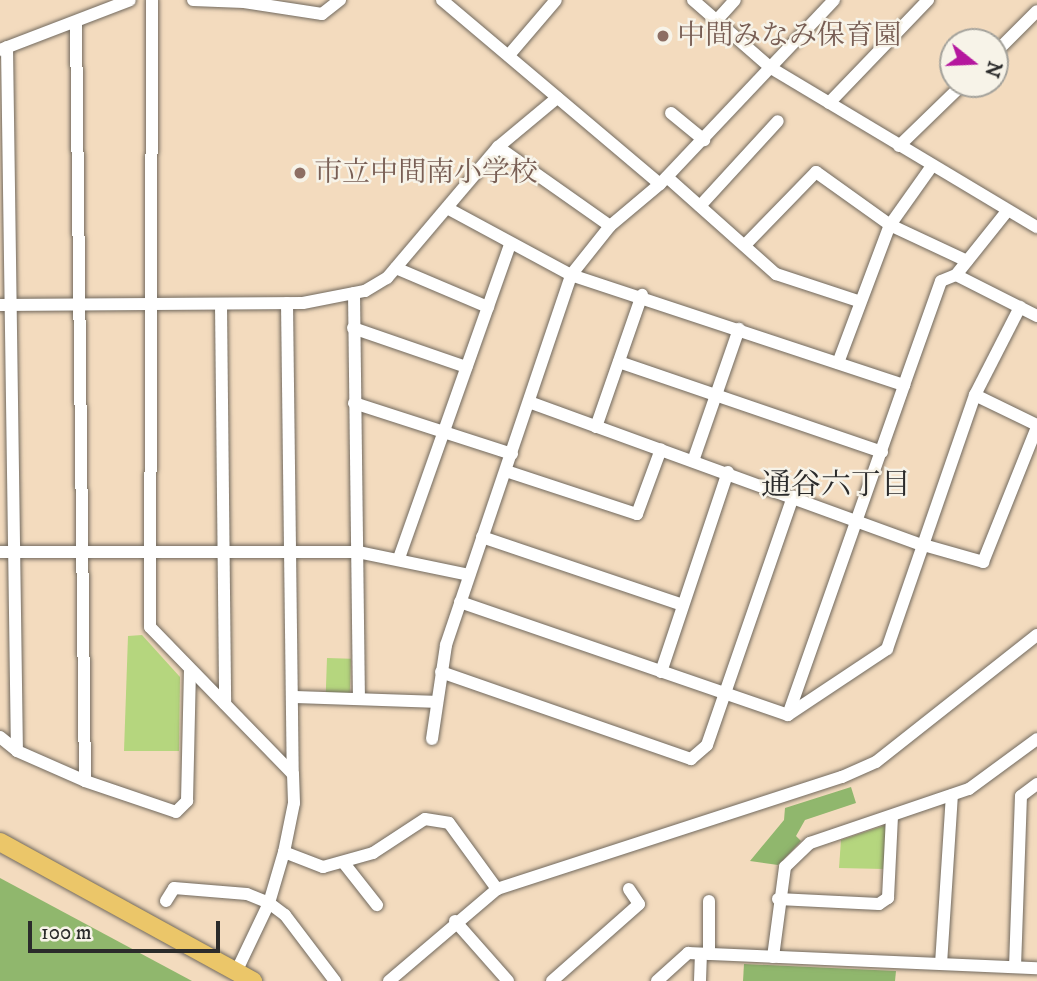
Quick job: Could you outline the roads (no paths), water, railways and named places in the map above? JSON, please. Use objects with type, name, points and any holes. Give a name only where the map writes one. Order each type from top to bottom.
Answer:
[{"type":"highway","points":[[0,840],[253,981]]},
{"type":"street","points":[[17,751],[15,552],[5,305],[4,48],[76,24],[130,0]]},
{"type":"street","points":[[152,0],[150,627],[293,774]]},
{"type":"street","points":[[193,0],[245,1],[323,15],[340,0]]},
{"type":"street","points":[[509,55],[555,0]]},
{"type":"street","points":[[692,0],[771,68],[1037,227]]},
{"type":"street","points":[[716,21],[735,0]]},
{"type":"street","points":[[432,738],[441,672],[460,602],[571,275],[610,226],[664,180],[704,140],[834,0]]},
{"type":"street","points":[[829,103],[928,0]]},
{"type":"street","points":[[445,1],[557,98],[700,206],[776,274],[858,301]]},
{"type":"street","points":[[1009,38],[1037,11]]},
{"type":"street","points":[[76,24],[85,781]]},
{"type":"street","points":[[5,305],[287,303],[354,293],[387,278],[498,147],[557,98]]},
{"type":"street","points":[[900,146],[949,98]]},
{"type":"street","points":[[671,113],[704,140]]},
{"type":"street","points":[[700,206],[778,121]]},
{"type":"street","points":[[498,147],[610,226]]},
{"type":"street","points":[[838,363],[858,301],[890,225],[932,166]]},
{"type":"street","points":[[745,245],[816,172],[890,225],[967,261]]},
{"type":"street","points":[[447,208],[571,275],[642,295],[904,385]]},
{"type":"street","points":[[788,715],[942,281],[956,275],[1007,211]]},
{"type":"street","points":[[399,558],[510,244]]},
{"type":"street","points":[[396,268],[488,307]]},
{"type":"street","points":[[956,275],[1037,316]]},
{"type":"street","points":[[354,293],[359,699]]},
{"type":"street","points":[[596,427],[642,295]]},
{"type":"street","points":[[237,970],[269,903],[295,803],[287,303]]},
{"type":"street","points":[[222,305],[225,704]]},
{"type":"street","points":[[788,715],[887,649],[920,544],[975,395],[1020,307]]},
{"type":"street","points":[[353,328],[466,368]]},
{"type":"street","points":[[693,461],[739,329]]},
{"type":"street","points":[[619,362],[882,452]]},
{"type":"street","points":[[529,402],[857,517],[920,544],[983,562],[1037,426],[975,395]]},
{"type":"street","points":[[354,403],[512,454]]},
{"type":"street","points":[[506,471],[637,514],[661,449]]},
{"type":"street","points":[[661,672],[728,472]]},
{"type":"street","points":[[441,672],[691,759],[707,745],[793,496]]},
{"type":"street","points":[[482,537],[683,605]]},
{"type":"street","points":[[0,552],[358,552],[399,558],[469,575]]},
{"type":"street","points":[[460,602],[723,695],[788,715]]},
{"type":"street","points":[[389,981],[455,922],[497,889],[842,777],[876,762],[1037,635]]},
{"type":"street","points":[[0,737],[17,751],[85,781],[176,812],[187,802],[190,671]]},
{"type":"street","points":[[294,697],[435,702]]},
{"type":"street","points":[[773,957],[778,899],[785,867],[810,843],[970,789],[1037,742]]},
{"type":"street","points":[[1015,967],[1021,796],[1037,784]]},
{"type":"street","points":[[942,964],[952,795]]},
{"type":"street","points":[[778,899],[879,904],[888,898],[892,816]]},
{"type":"street","points":[[284,852],[323,867],[373,853],[425,819],[449,823],[497,889]]},
{"type":"street","points":[[343,862],[377,905]]},
{"type":"street","points":[[166,901],[174,888],[247,894],[269,903],[285,915],[335,981]]},
{"type":"street","points":[[552,981],[639,904],[629,889]]},
{"type":"street","points":[[700,981],[709,901]]},
{"type":"street","points":[[455,922],[500,978]]},
{"type":"street","points":[[657,981],[688,953],[1037,968]]},
{"type":"place","name":"中間みなみ保育園","points":[[663,36]]},
{"type":"place","name":"市立中間南小学校","points":[[300,173]]},
{"type":"district","name":"通谷六丁目","points":[[836,486]]}]
